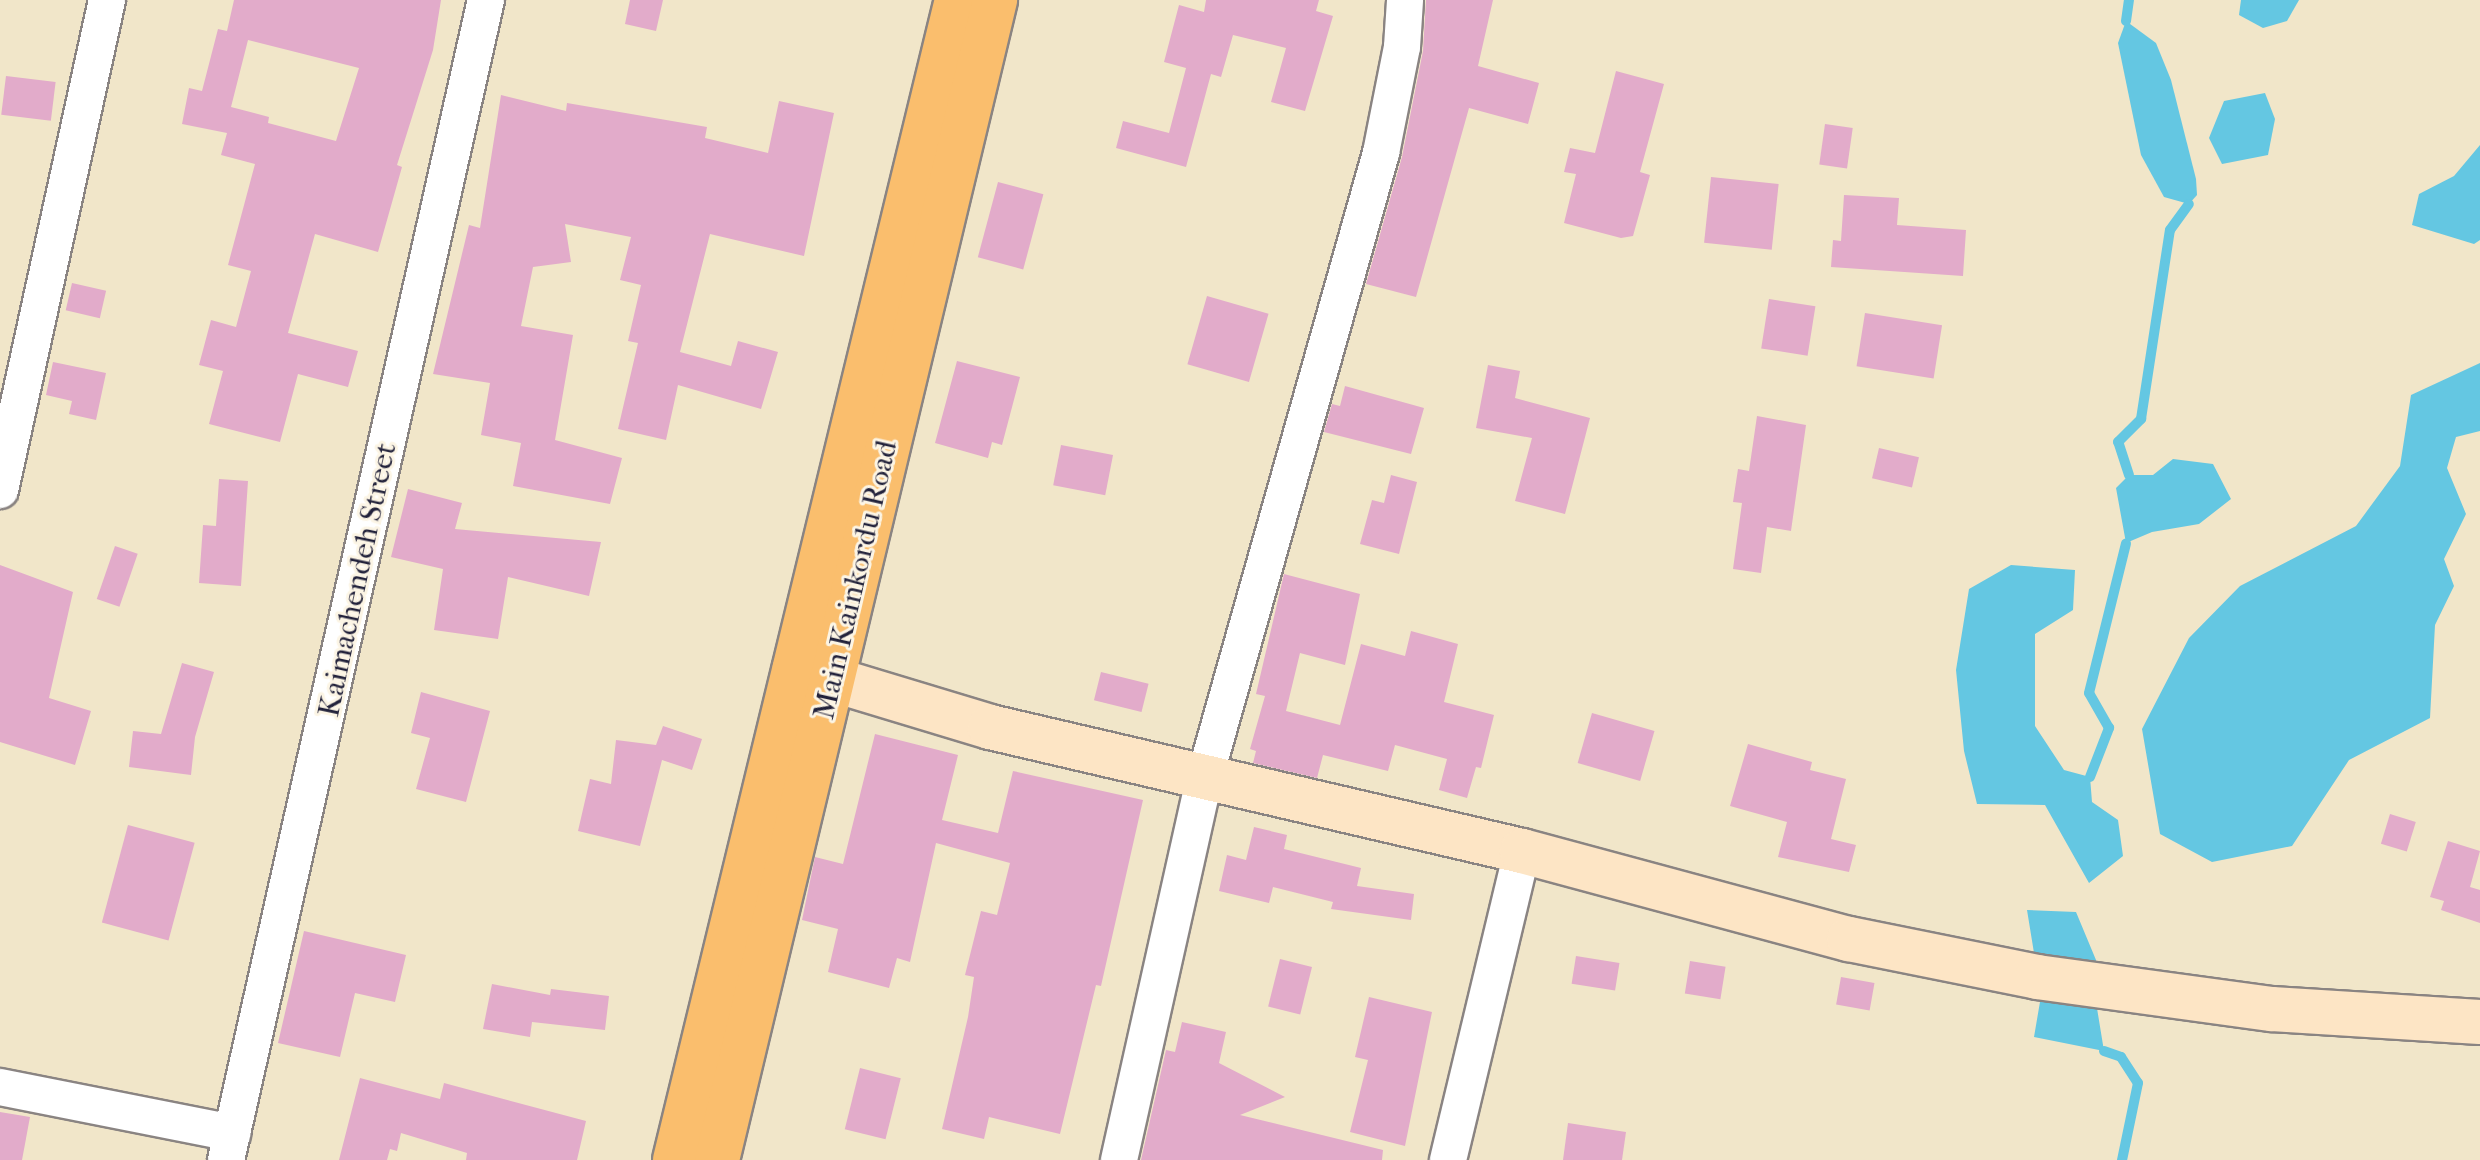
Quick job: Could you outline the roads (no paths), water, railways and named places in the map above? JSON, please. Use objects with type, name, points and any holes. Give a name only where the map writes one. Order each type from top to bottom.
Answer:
[{"type":"main road","points":[[699,1146],[974,6]]},
{"type":"main road","points":[[813,674],[990,727],[1204,780],[1522,851],[1849,939],[2037,977],[2272,1009],[2480,1022]]},
{"type":"street","points":[[0,490],[107,0]]},
{"type":"street","name":"Kaimachendeh Street","points":[[229,1147],[486,0]]},
{"type":"street","points":[[1119,1160],[1204,780],[1381,153],[1402,47],[1405,0]]},
{"type":"street","points":[[1448,1160],[1522,851]]},
{"type":"street","points":[[0,1087],[229,1147]]},
{"type":"water","points":[[2241,0],[2299,0],[2287,21],[2263,28],[2239,15]]},
{"type":"water","points":[[2126,21],[2156,43],[2171,80],[2196,179],[2197,195],[2189,204],[2164,197],[2141,155],[2118,43]]},
{"type":"water","points":[[2265,93],[2275,119],[2268,155],[2222,164],[2209,138],[2224,101]]},
{"type":"water","points":[[2480,145],[2480,240],[2474,244],[2412,225],[2419,194],[2454,176]]},
{"type":"water","points":[[2480,363],[2480,431],[2456,437],[2447,468],[2466,514],[2444,559],[2454,586],[2435,625],[2430,718],[2349,760],[2292,846],[2212,862],[2160,834],[2142,729],[2189,638],[2240,586],[2356,526],[2400,466],[2411,395]]},
{"type":"water","points":[[2173,459],[2213,464],[2231,499],[2199,524],[2152,532],[2126,543],[2116,488],[2129,475],[2153,475]]},
{"type":"water","points":[[2011,565],[2075,570],[2073,610],[2035,634],[2035,726],[2064,770],[2090,777],[2092,802],[2118,820],[2123,856],[2089,883],[2045,805],[1977,804],[1964,751],[1956,670],[1969,589]]},
{"type":"water","points":[[2027,910],[2076,912],[2096,960],[2095,996],[2104,1051],[2034,1037],[2041,996]]},
{"type":"waterway","points":[[2126,21],[2129,0]]},
{"type":"waterway","points":[[2129,475],[2118,442],[2141,419],[2170,230],[2189,204]]},
{"type":"waterway","points":[[2090,777],[2109,728],[2089,693],[2126,543]]},
{"type":"waterway","points":[[2104,1051],[2121,1057],[2138,1083],[2122,1160]]}]
